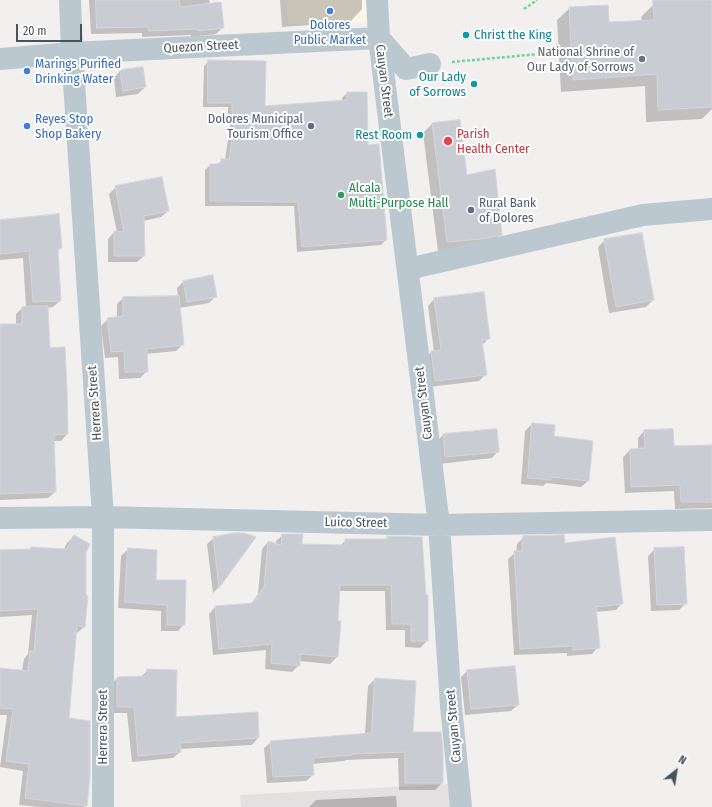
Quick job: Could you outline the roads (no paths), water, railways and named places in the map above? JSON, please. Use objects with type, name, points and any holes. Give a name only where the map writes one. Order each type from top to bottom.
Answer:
[{"type":"street","name":"Herrera Street","points":[[70,0],[72,53],[103,517],[103,807]]},
{"type":"street","name":"Cauyan Street","points":[[377,0],[379,38],[439,525],[451,706],[461,807]]},
{"type":"street","name":"Quezon Street","points":[[0,59],[72,53],[379,38]]},
{"type":"street","points":[[379,38],[406,69],[430,64]]},
{"type":"street","points":[[408,269],[643,215],[712,209]]},
{"type":"street","name":"Luico Street","points":[[0,518],[103,517],[439,525],[712,520]]},
{"type":"place","name":"Dolores Public Market","points":[[330,11]]},
{"type":"place","name":"Christ the King","points":[[466,35]]},
{"type":"place","name":"National Shrine of Our Lady of Sorrows","points":[[642,59]]},
{"type":"place","name":"Marings Purified Drinking Water","points":[[27,71]]},
{"type":"place","name":"Our Lady of Sorrows","points":[[474,84]]},
{"type":"place","name":"Reyes Stop Shop Bakery","points":[[27,126]]},
{"type":"place","name":"Dolores Municipal Tourism Office","points":[[311,126]]},
{"type":"place","name":"Rest Room","points":[[420,135]]},
{"type":"place","name":"Parish Health Center","points":[[448,141]]},
{"type":"place","name":"Alcala Multi-Purpose Hall","points":[[341,195]]},
{"type":"place","name":"Rural Bank of Dolores","points":[[471,210]]}]
